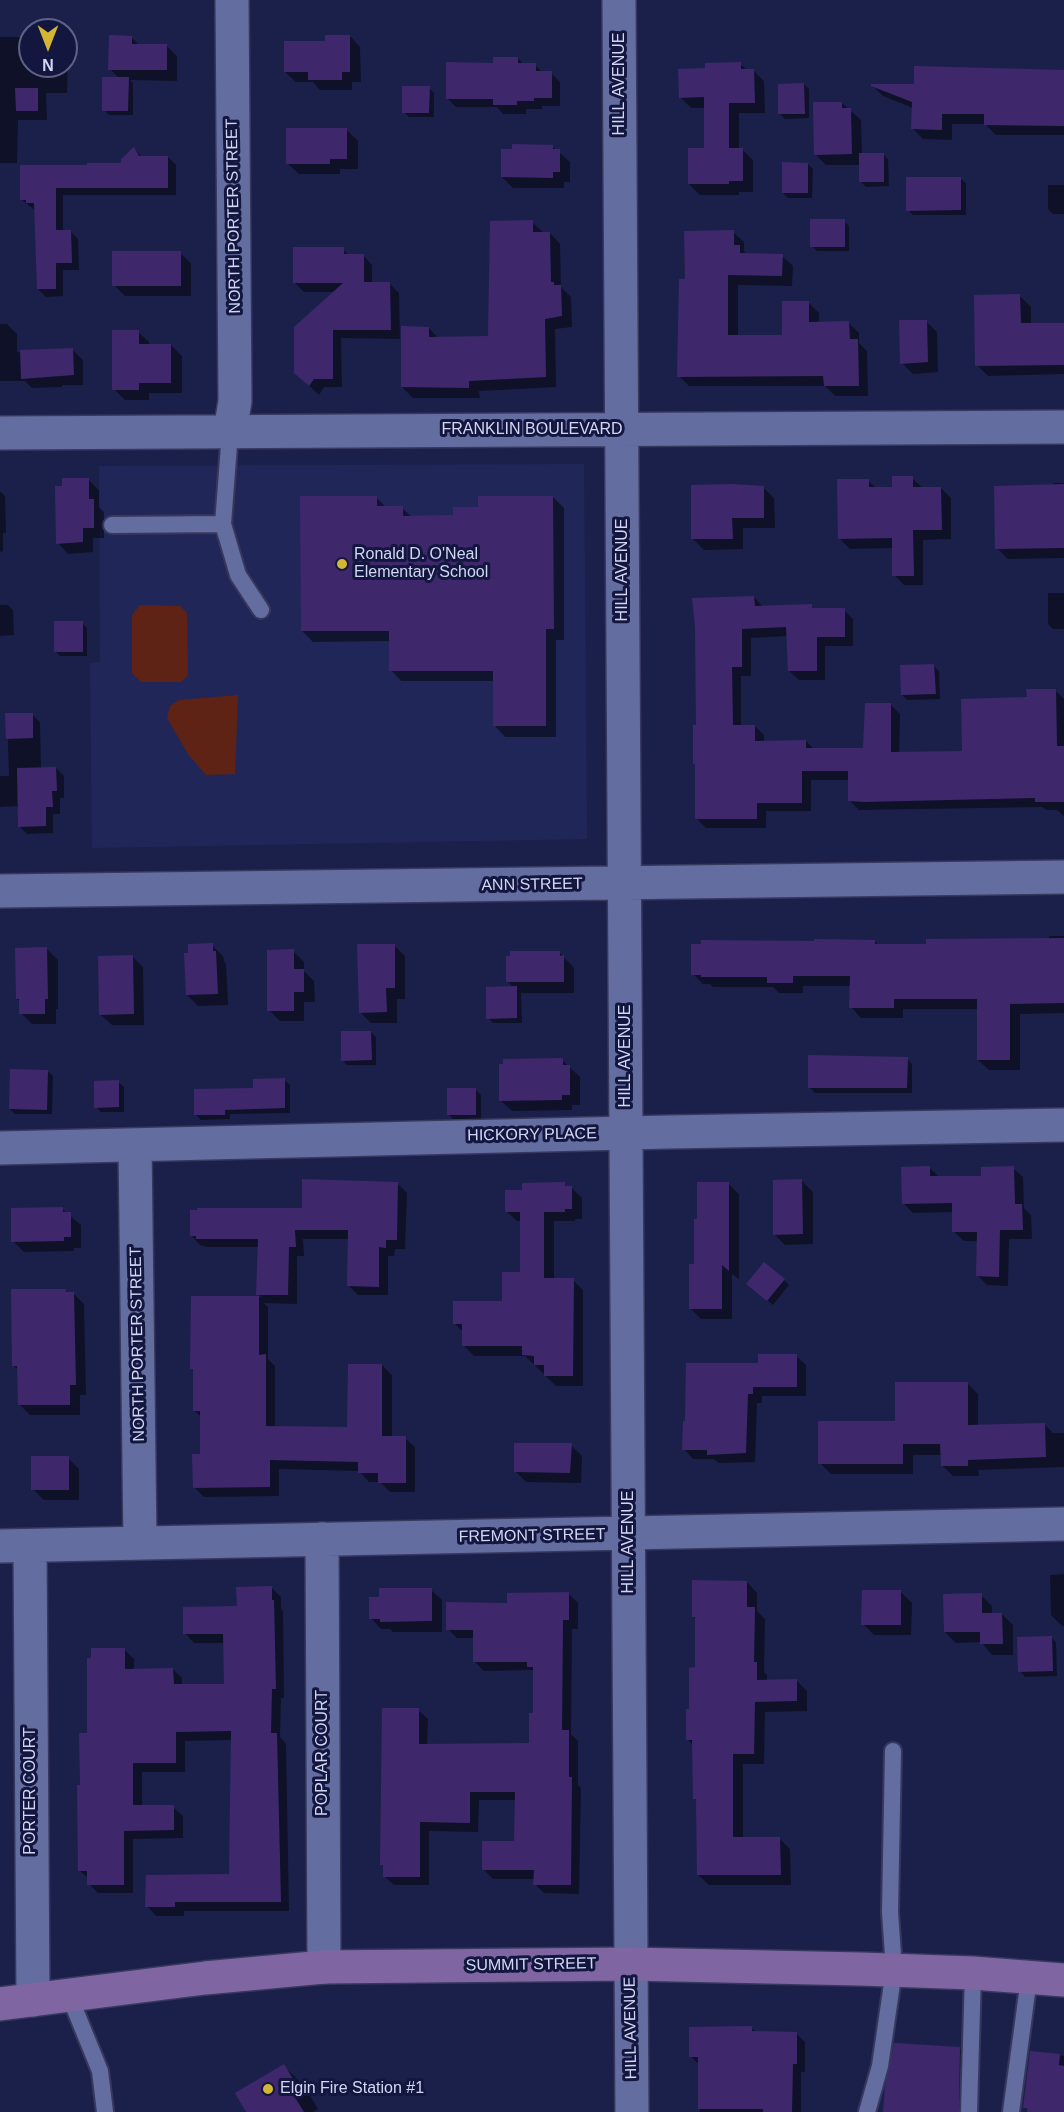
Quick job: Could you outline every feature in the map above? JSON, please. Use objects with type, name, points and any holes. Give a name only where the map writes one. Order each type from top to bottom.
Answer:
[{"type":"main road","name":"SUMMIT STREET","points":[[0,2004],[205,1978],[324,1967],[630,1964],[894,1970],[1064,1980]]},
{"type":"street","name":"NORTH PORTER STREET","points":[[230,432],[236,401],[232,0]]},
{"type":"street","name":"HILL AVENUE","points":[[619,0],[632,2112]]},
{"type":"street","name":"FRANKLIN BOULEVARD","points":[[0,433],[1064,427]]},
{"type":"street","name":"ANN STREET","points":[[0,891],[1064,877]]},
{"type":"street","name":"HICKORY PLACE","points":[[0,1148],[627,1132],[1064,1125]]},
{"type":"street","name":"NORTH PORTER STREET","points":[[135,1144],[140,1543]]},
{"type":"street","name":"FREMONT STREET","points":[[15,1546],[1064,1524]]},
{"type":"street","name":"POPLAR COURT","points":[[322,1539],[324,1967]]},
{"type":"street","name":"PORTER COURT","points":[[15,1546],[29,1583],[33,2000]]},
{"type":"lane","points":[[230,432],[223,524],[238,575],[261,610]]},
{"type":"lane","points":[[112,525],[223,524]]},
{"type":"lane","points":[[867,2112],[880,2066],[894,1970],[890,1912],[893,1751]]},
{"type":"lane","points":[[969,2112],[973,1973]]},
{"type":"lane","points":[[1011,2112],[1029,1977]]},
{"type":"lane","points":[[69,1995],[100,2071],[105,2112]]},
{"type":"shaded area","name":"Ronald D. O'Neal Elementary School","points":[[584,464],[587,839],[92,848],[90,663],[100,662],[99,466]]},
{"type":"shaded area","points":[[140,605],[180,606],[187,613],[188,675],[181,682],[141,682],[132,673],[132,615]]},
{"type":"shaded area","points":[[238,695],[235,774],[206,775],[188,754],[167,718],[170,706],[179,700]]},
{"type":"building","points":[[109,35],[132,36],[132,44],[167,44],[167,70],[108,70]]},
{"type":"building","points":[[325,35],[350,35],[350,72],[342,72],[342,80],[308,80],[308,72],[284,72],[284,41],[325,41]]},
{"type":"building","points":[[493,57],[518,57],[518,63],[536,63],[536,71],[552,71],[552,98],[517,101],[517,105],[493,105],[493,99],[446,99],[446,62],[493,63]]},
{"type":"building","points":[[741,62],[741,69],[754,69],[755,103],[729,103],[729,148],[743,148],[743,181],[729,181],[729,184],[688,184],[688,148],[704,148],[704,97],[679,98],[678,69],[705,68],[705,63]]},
{"type":"building","points":[[914,66],[1064,70],[1064,126],[984,125],[984,114],[942,114],[942,130],[911,129],[912,102],[871,86],[871,84],[914,84]]},
{"type":"building","points":[[102,77],[129,77],[128,111],[102,111]]},
{"type":"building","points":[[804,83],[805,114],[778,114],[778,84]]},
{"type":"building","points":[[402,86],[430,86],[429,113],[402,113]]},
{"type":"building","points":[[15,88],[38,88],[38,111],[16,111]]},
{"type":"building","points":[[813,102],[842,102],[842,108],[851,108],[852,154],[814,155]]},
{"type":"building","points":[[286,128],[347,128],[347,159],[330,159],[330,164],[286,164]]},
{"type":"building","points":[[512,144],[553,145],[553,149],[560,149],[560,172],[553,172],[553,178],[501,177],[501,149],[512,149]]},
{"type":"building","points":[[134,147],[139,156],[168,156],[168,188],[56,188],[56,230],[71,230],[72,263],[56,263],[56,289],[37,289],[34,203],[20,200],[20,165],[121,163],[121,159]]},
{"type":"building","points":[[859,153],[884,153],[884,182],[859,182]]},
{"type":"building","points":[[782,162],[808,163],[808,193],[782,193]]},
{"type":"building","points":[[906,177],[961,177],[961,210],[906,211]]},
{"type":"building","points":[[810,219],[845,219],[845,247],[810,247]]},
{"type":"building","points":[[533,220],[533,232],[550,232],[551,282],[554,282],[554,285],[561,285],[562,316],[545,319],[546,377],[469,381],[469,388],[401,387],[401,326],[429,327],[429,337],[488,336],[490,221]]},
{"type":"building","points":[[734,230],[734,245],[740,245],[740,253],[783,254],[782,276],[728,275],[728,335],[782,335],[782,301],[809,301],[809,322],[849,321],[850,339],[858,339],[859,386],[824,386],[823,376],[677,377],[679,279],[685,279],[684,231]]},
{"type":"building","points":[[293,247],[344,247],[344,254],[364,254],[364,282],[390,282],[391,330],[333,330],[333,379],[314,379],[309,386],[294,373],[294,327],[343,283],[293,283]]},
{"type":"building","points":[[112,251],[181,251],[181,286],[112,286]]},
{"type":"building","points":[[1020,294],[1021,323],[1064,323],[1064,365],[975,366],[974,295]]},
{"type":"building","points":[[899,320],[927,320],[928,362],[900,364]]},
{"type":"building","points":[[112,330],[139,330],[139,344],[171,344],[171,383],[139,383],[139,390],[112,390]]},
{"type":"building","points":[[73,348],[74,375],[21,379],[20,350]]},
{"type":"building","points":[[892,476],[913,476],[913,487],[941,487],[942,530],[913,530],[914,576],[892,576],[892,538],[838,539],[837,479],[869,479],[869,487],[892,487]]},
{"type":"building","points":[[62,478],[89,478],[89,499],[94,499],[94,528],[83,528],[83,542],[56,544],[55,486],[62,486]]},
{"type":"building","points":[[1064,484],[1064,548],[995,549],[994,486]]},
{"type":"building","points":[[691,485],[764,486],[764,518],[732,518],[733,539],[691,539]]},
{"type":"building","points":[[300,496],[377,496],[377,506],[403,506],[403,516],[453,515],[453,507],[478,507],[478,496],[553,496],[554,629],[546,629],[546,726],[493,726],[493,671],[389,671],[389,631],[301,631]]},
{"type":"building","points":[[754,596],[755,606],[812,604],[812,608],[845,608],[845,637],[817,637],[817,671],[788,671],[786,627],[742,629],[742,667],[732,667],[733,725],[755,725],[755,741],[806,740],[806,748],[863,748],[865,703],[891,703],[891,752],[962,751],[961,699],[1027,697],[1026,689],[1056,689],[1057,746],[1064,746],[1064,802],[1035,802],[1035,798],[848,801],[848,771],[802,771],[802,803],[757,803],[757,819],[695,819],[693,725],[696,725],[695,627],[692,598]]},
{"type":"building","points":[[54,621],[83,621],[83,652],[54,652]]},
{"type":"building","points":[[934,664],[936,694],[901,695],[900,665]]},
{"type":"building","points":[[5,713],[33,713],[33,738],[6,739]]},
{"type":"building","points":[[56,767],[57,791],[52,791],[53,807],[46,807],[46,826],[18,827],[17,768]]},
{"type":"building","points":[[1064,938],[1064,1003],[1010,1004],[1010,1060],[977,1060],[977,999],[894,999],[894,1008],[849,1008],[850,976],[793,976],[793,983],[767,983],[767,977],[691,975],[691,944],[701,944],[701,940],[875,940],[875,944],[926,944],[926,939]]},
{"type":"building","points":[[213,943],[213,951],[216,951],[218,994],[186,995],[184,953],[188,953],[188,944]]},
{"type":"building","points":[[357,944],[395,944],[395,988],[386,988],[387,1012],[359,1013]]},
{"type":"building","points":[[47,947],[48,999],[45,999],[45,1014],[19,1014],[19,999],[16,999],[15,948]]},
{"type":"building","points":[[294,949],[294,969],[304,969],[304,992],[294,992],[294,1011],[267,1011],[267,950]]},
{"type":"building","points":[[510,951],[560,951],[560,956],[564,955],[564,982],[506,982],[506,956],[510,956]]},
{"type":"building","points":[[133,955],[134,1014],[99,1015],[98,956]]},
{"type":"building","points":[[517,986],[517,1018],[486,1019],[486,987]]},
{"type":"building","points":[[341,1031],[371,1031],[372,1060],[341,1061]]},
{"type":"building","points":[[808,1055],[908,1057],[907,1088],[808,1088]]},
{"type":"building","points":[[563,1058],[563,1065],[570,1065],[570,1095],[562,1095],[562,1100],[499,1101],[499,1064],[503,1064],[503,1059]]},
{"type":"building","points":[[10,1069],[48,1070],[47,1110],[9,1109]]},
{"type":"building","points":[[285,1078],[285,1108],[225,1110],[225,1115],[194,1115],[194,1089],[253,1088],[253,1079]]},
{"type":"building","points":[[119,1080],[119,1107],[94,1108],[94,1081]]},
{"type":"building","points":[[447,1088],[476,1088],[476,1115],[447,1115]]},
{"type":"building","points":[[930,1166],[930,1176],[981,1176],[981,1167],[1014,1166],[1015,1204],[1022,1204],[1023,1230],[1000,1230],[999,1277],[976,1276],[977,1232],[952,1232],[952,1203],[902,1204],[901,1167]]},
{"type":"building","points":[[302,1179],[398,1182],[397,1240],[386,1240],[386,1248],[379,1247],[379,1287],[347,1286],[348,1230],[295,1230],[296,1247],[289,1247],[288,1295],[256,1295],[258,1239],[196,1239],[196,1236],[190,1236],[190,1210],[197,1210],[197,1208],[302,1208]]},
{"type":"building","points":[[802,1179],[803,1234],[773,1235],[773,1180]]},
{"type":"building","points":[[565,1182],[565,1186],[572,1186],[572,1209],[565,1209],[565,1212],[544,1212],[544,1278],[574,1278],[573,1376],[544,1376],[544,1365],[534,1365],[534,1356],[522,1355],[522,1346],[462,1346],[462,1324],[453,1324],[453,1301],[502,1301],[502,1272],[520,1272],[520,1212],[505,1212],[505,1190],[522,1190],[522,1183]]},
{"type":"building","points":[[697,1182],[729,1182],[729,1271],[722,1265],[722,1309],[689,1309],[689,1264],[694,1264]]},
{"type":"building","points":[[63,1207],[63,1212],[71,1212],[71,1237],[64,1237],[64,1241],[11,1242],[11,1208]]},
{"type":"building","points":[[764,1262],[785,1279],[767,1301],[746,1284]]},
{"type":"building","points":[[11,1289],[66,1289],[66,1292],[74,1292],[76,1385],[70,1385],[70,1405],[18,1405],[17,1366],[12,1366]]},
{"type":"building","points":[[191,1296],[259,1296],[259,1355],[266,1354],[266,1426],[347,1427],[348,1364],[382,1364],[382,1436],[406,1436],[406,1483],[378,1483],[378,1473],[358,1473],[358,1462],[270,1460],[270,1487],[193,1488],[192,1454],[200,1454],[200,1411],[193,1411],[193,1369],[190,1369]]},
{"type":"building","points":[[758,1354],[797,1354],[797,1387],[753,1387],[753,1394],[748,1394],[746,1453],[707,1455],[707,1450],[682,1450],[686,1363],[758,1363]]},
{"type":"building","points":[[895,1382],[968,1382],[968,1425],[1045,1423],[1046,1457],[968,1460],[968,1466],[941,1466],[940,1444],[903,1444],[903,1464],[818,1464],[818,1421],[895,1421]]},
{"type":"building","points":[[514,1443],[572,1443],[570,1473],[514,1472]]},
{"type":"building","points":[[31,1456],[69,1456],[69,1490],[31,1490]]},
{"type":"building","points":[[692,1580],[747,1581],[747,1607],[755,1607],[754,1662],[757,1662],[757,1680],[797,1679],[797,1701],[755,1702],[754,1754],[733,1754],[733,1837],[780,1837],[781,1875],[697,1875],[696,1799],[693,1799],[692,1740],[686,1740],[689,1668],[695,1667]]},
{"type":"building","points":[[272,1586],[276,1689],[272,1689],[271,1733],[277,1733],[281,1902],[175,1902],[175,1907],[145,1907],[146,1875],[229,1874],[231,1731],[176,1732],[176,1763],[133,1763],[133,1805],[174,1805],[174,1830],[124,1831],[124,1885],[87,1885],[87,1871],[78,1871],[77,1785],[80,1785],[79,1733],[87,1733],[87,1658],[91,1658],[91,1648],[125,1648],[125,1669],[173,1668],[174,1684],[224,1684],[223,1634],[183,1634],[183,1607],[237,1606],[236,1587]]},
{"type":"building","points":[[379,1588],[432,1588],[432,1621],[380,1622],[380,1619],[369,1619],[369,1597],[379,1597]]},
{"type":"building","points":[[862,1590],[901,1590],[901,1625],[861,1625]]},
{"type":"building","points":[[569,1592],[569,1620],[563,1620],[562,1730],[569,1730],[569,1777],[572,1777],[571,1885],[533,1885],[534,1870],[482,1870],[482,1841],[514,1841],[515,1792],[470,1792],[470,1823],[420,1822],[420,1877],[383,1877],[383,1865],[380,1865],[382,1708],[419,1708],[419,1744],[529,1743],[529,1713],[533,1713],[533,1667],[527,1667],[527,1662],[473,1662],[473,1630],[446,1630],[446,1602],[507,1603],[507,1593]]},
{"type":"building","points":[[982,1593],[982,1613],[1002,1613],[1003,1644],[980,1644],[980,1632],[944,1632],[943,1594]]},
{"type":"building","points":[[1052,1636],[1053,1671],[1018,1672],[1017,1637]]},
{"type":"building","points":[[752,2026],[752,2031],[797,2032],[797,2064],[793,2064],[792,2112],[763,2112],[763,2109],[698,2109],[698,2057],[689,2057],[689,2027]]},
{"type":"building","points":[[894,2043],[960,2047],[959,2112],[883,2112],[885,2087]]},
{"type":"building","points":[[1030,2051],[1060,2054],[1059,2065],[1064,2066],[1064,2112],[1027,2112],[1027,2108],[1023,2108]]},
{"type":"building","name":"Elgin Fire Station #1","points":[[284,2064],[298,2087],[291,2091],[304,2112],[246,2112],[235,2093]]},
{"type":"place","name":"Ronald D. O'Neal Elementary School","points":[[342,564]]},
{"type":"place","name":"Elgin Fire Station #1","points":[[268,2089]]}]
